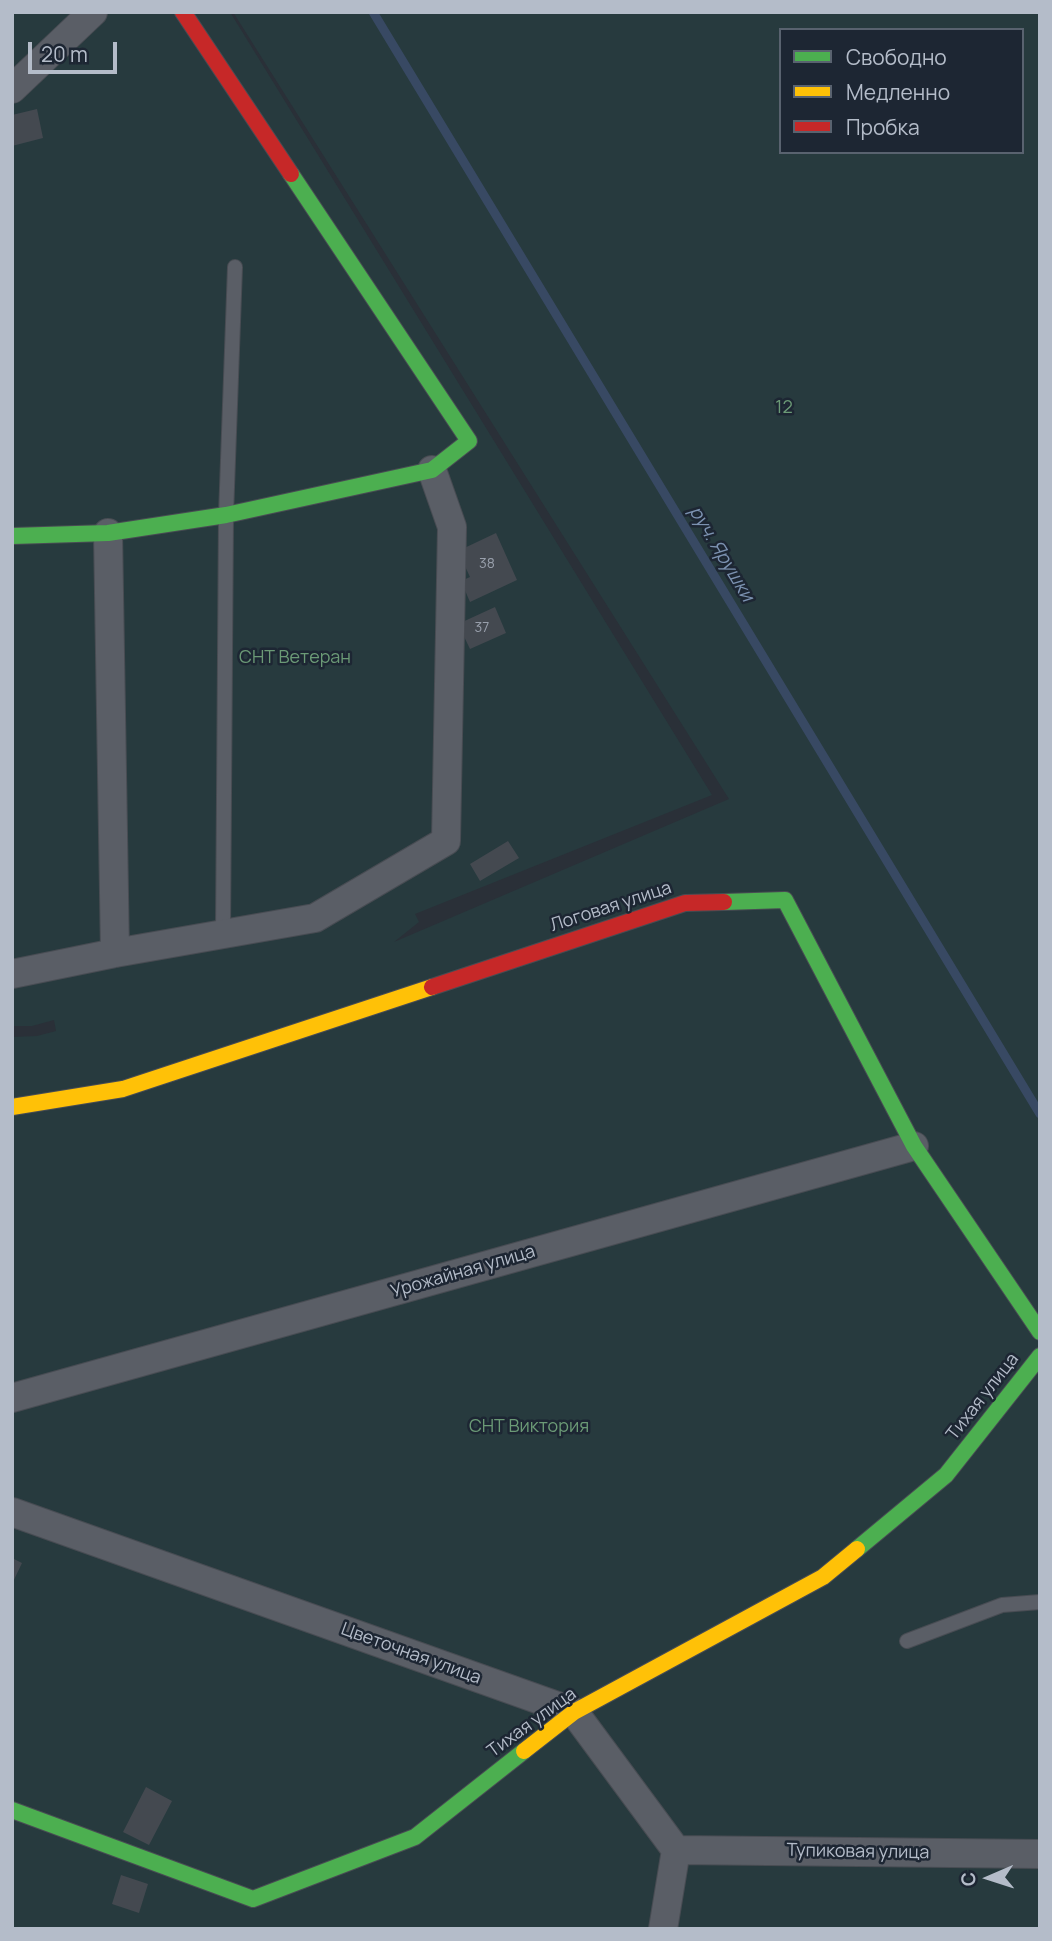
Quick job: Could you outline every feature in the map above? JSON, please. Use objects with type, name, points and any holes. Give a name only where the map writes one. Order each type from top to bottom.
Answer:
[{"type":"street","points":[[12,89],[93,12]]},
{"type":"street","points":[[12,536],[108,533],[226,515],[432,470],[469,441],[183,12]]},
{"type":"street","points":[[12,974],[315,918],[446,841],[452,527],[432,470]]},
{"type":"street","points":[[108,533],[115,953]]},
{"type":"street","name":"Логовая улица","points":[[12,1107],[123,1089],[685,903],[785,900],[914,1146],[1040,1332]]},
{"type":"street","name":"Урожайная улица","points":[[12,1398],[914,1146]]},
{"type":"street","name":"Тихая улица","points":[[12,1810],[253,1899],[415,1837],[573,1712],[823,1577],[946,1475],[1040,1356]]},
{"type":"street","name":"Цветочная улица","points":[[12,1512],[573,1712]]},
{"type":"street","points":[[573,1712],[676,1850],[663,1929]]},
{"type":"street","name":"Тупиковая улица","points":[[676,1850],[1040,1854]]},
{"type":"lane","points":[[223,934],[226,515],[234,267]]},
{"type":"lane","points":[[907,1641],[1002,1605],[1040,1602]]},
{"type":"green space","points":[[12,12],[230,12],[712,795],[415,914],[419,922],[394,942],[729,799],[233,12],[1040,12],[1040,1929],[12,1929],[12,1037],[37,1036],[56,1031],[54,1020],[32,1026],[12,1026]]},
{"type":"building","points":[[37,109],[43,138],[12,146],[12,115]]},
{"type":"building","points":[[496,533],[517,580],[470,602],[461,581],[470,577],[458,551]]},
{"type":"building","points":[[495,607],[506,633],[470,649],[458,624]]},
{"type":"building","points":[[508,841],[519,858],[480,881],[470,864]]},
{"type":"building","points":[[12,1558],[22,1563],[12,1584]]},
{"type":"building","points":[[146,1787],[172,1801],[149,1845],[123,1832]]},
{"type":"building","points":[[121,1875],[148,1884],[139,1913],[112,1904]]},
{"type":"waterway","name":"руч. Ярушки","points":[[373,12],[1040,1114]]},
{"type":"traffic: fast","points":[[12,536],[108,533],[226,515],[432,470],[469,441],[291,174]]},
{"type":"traffic: fast","points":[[724,902],[785,900],[914,1146],[1040,1332]]},
{"type":"traffic: fast","points":[[857,1549],[946,1475],[1040,1356]]},
{"type":"traffic: fast","points":[[12,1810],[253,1899],[415,1837],[524,1751]]},
{"type":"traffic: slow","points":[[12,1107],[123,1089],[432,987]]},
{"type":"traffic: slow","points":[[524,1751],[574,1712],[823,1577],[857,1549]]},
{"type":"traffic: jam","points":[[183,12],[291,174]]},
{"type":"traffic: jam","points":[[432,987],[685,903],[724,902]]},
{"type":"park label","name":"12","points":[[784,408]]},
{"type":"park label","name":"СНТ Ветеран","points":[[295,658]]},
{"type":"park label","name":"СНТ Виктория","points":[[529,1427]]}]
